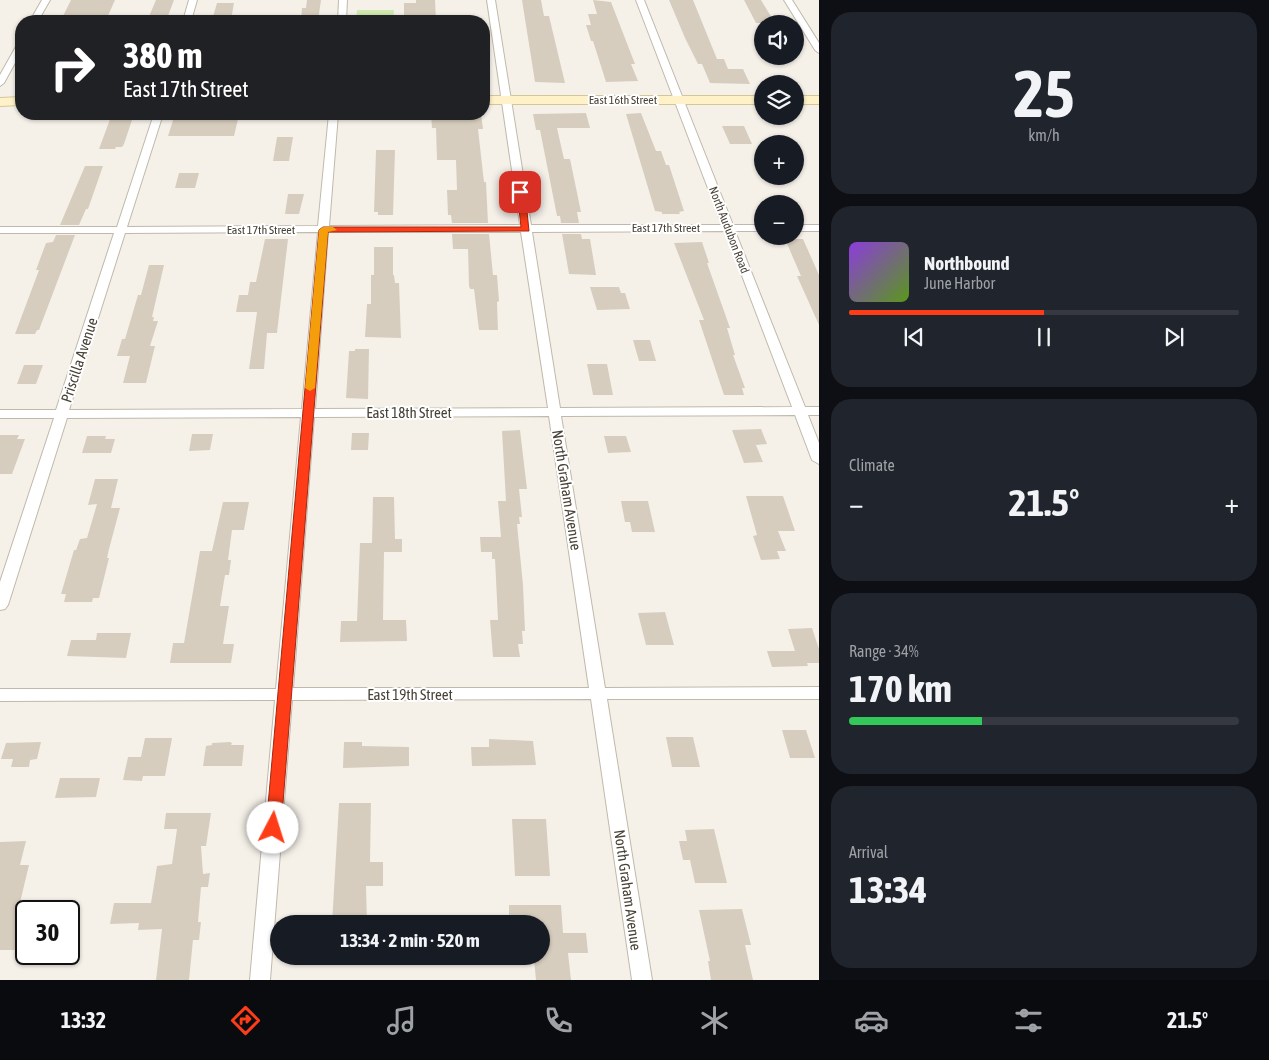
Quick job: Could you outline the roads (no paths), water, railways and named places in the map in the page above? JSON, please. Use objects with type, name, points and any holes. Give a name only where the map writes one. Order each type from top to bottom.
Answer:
[{"type":"main road","name":"East 16th Street","points":[[490,100],[754,100]]},
{"type":"main road","points":[[804,100],[819,100]]},
{"type":"main road","points":[[0,102],[15,102]]},
{"type":"street","points":[[37,15],[46,0]]},
{"type":"street","points":[[189,15],[193,0]]},
{"type":"street","points":[[343,15],[344,0]]},
{"type":"street","name":"North Graham Avenue","points":[[491,0],[642,980]]},
{"type":"street","name":"North Audubon Road","points":[[640,0],[819,460]]},
{"type":"street","points":[[788,0],[819,50]]},
{"type":"street","points":[[0,83],[15,56]]},
{"type":"street","name":"Priscilla Avenue","points":[[0,605],[156,120]]},
{"type":"street","points":[[260,980],[332,120]]},
{"type":"street","name":"East 17th Street","points":[[0,230],[754,228]]},
{"type":"street","points":[[804,228],[819,228]]},
{"type":"street","name":"East 18th Street","points":[[0,414],[819,411]]},
{"type":"street","name":"East 19th Street","points":[[0,695],[819,693]]}]
